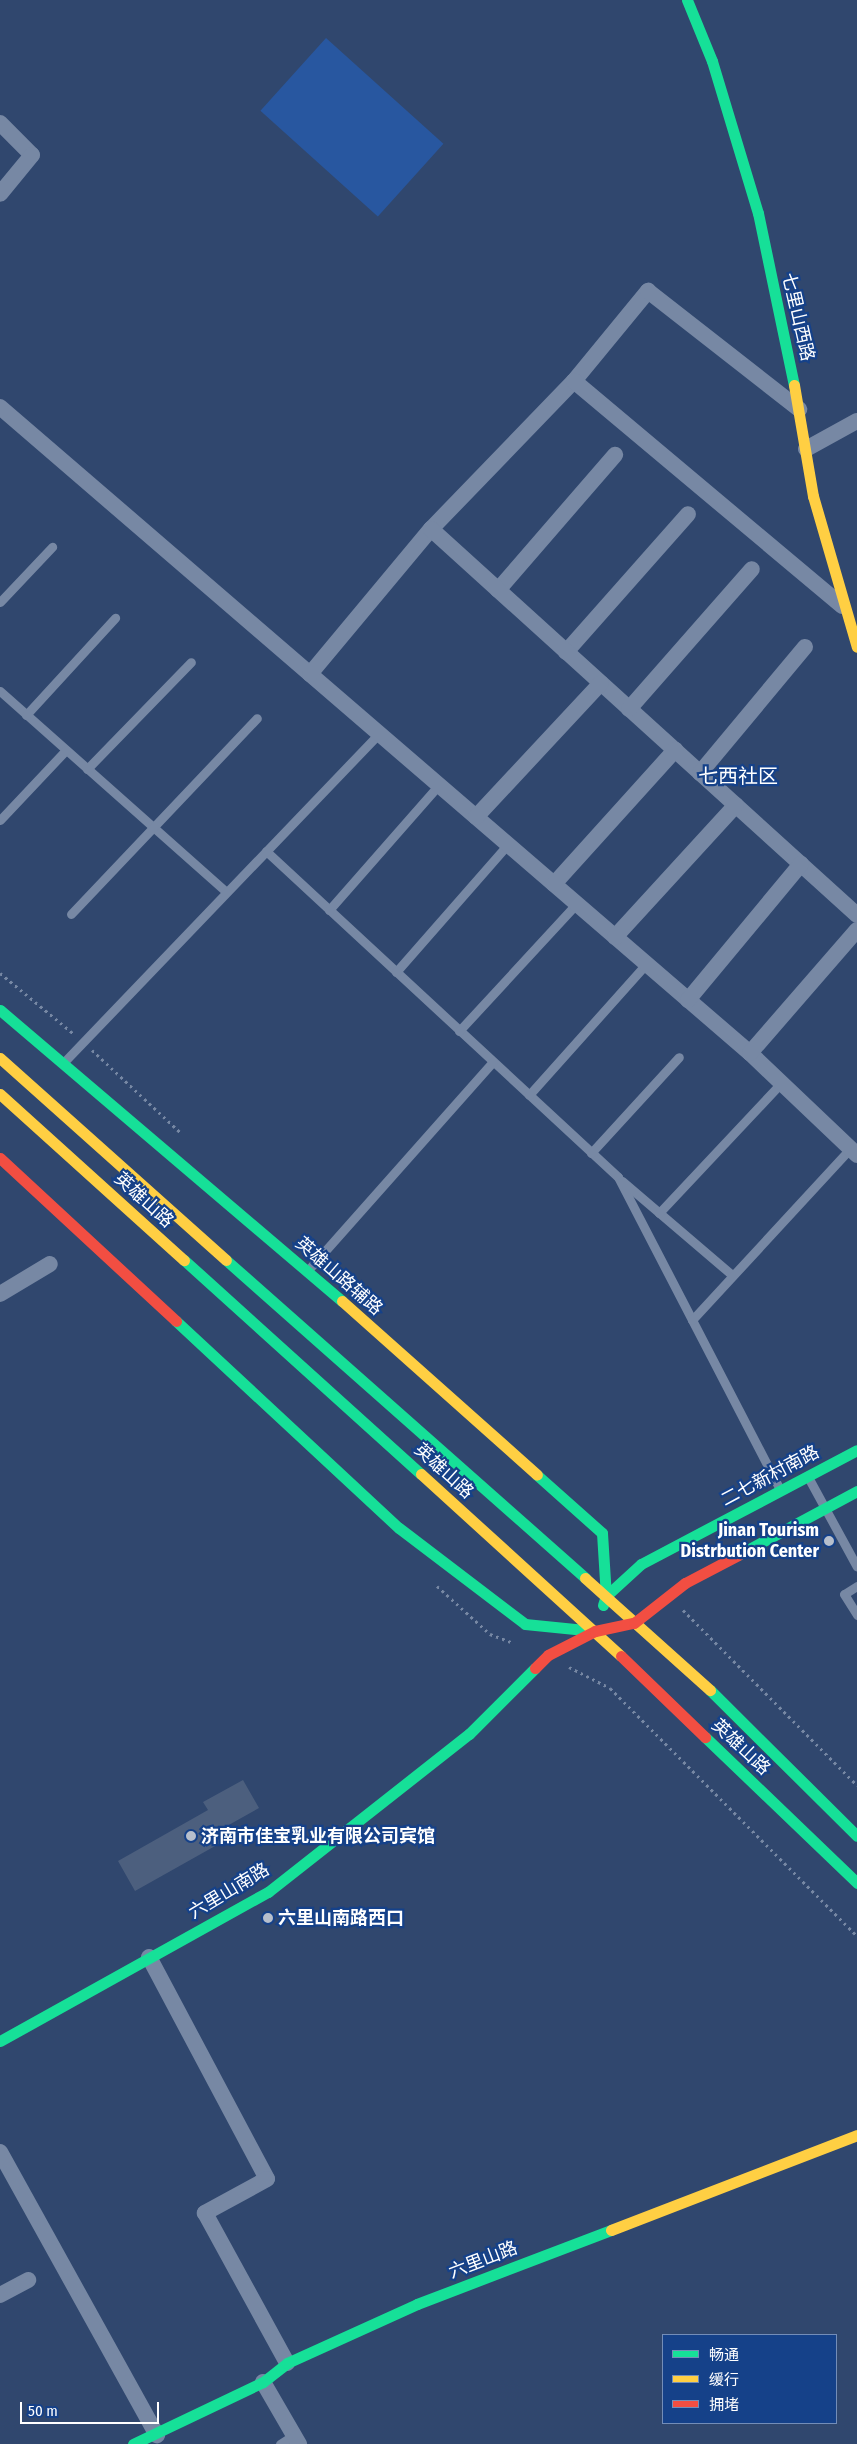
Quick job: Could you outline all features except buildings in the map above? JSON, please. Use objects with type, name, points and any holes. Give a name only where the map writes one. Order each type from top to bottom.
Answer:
[{"type":"main road","name":"七里山西路","points":[[687,0],[712,61],[758,213],[799,409],[813,496],[842,606],[857,647]]},
{"type":"main road","name":"英雄山路辅路","points":[[0,1010],[308,1271],[602,1533],[606,1596]]},
{"type":"main road","name":"英雄山路","points":[[0,1058],[737,1714],[857,1836]]},
{"type":"main road","name":"英雄山路","points":[[0,1094],[595,1631],[857,1883]]},
{"type":"main road","points":[[0,1158],[399,1528],[525,1624],[595,1631],[634,1623],[667,1594],[857,1490]]},
{"type":"main road","name":"二七新村南路","points":[[606,1596],[641,1564],[857,1450]]},
{"type":"main road","points":[[595,1631],[606,1596]]},
{"type":"main road","name":"六里山南路","points":[[0,2042],[268,1892],[469,1734],[548,1655],[595,1631]]},
{"type":"main road","name":"六里山路","points":[[133,2444],[157,2435],[263,2382],[287,2363],[418,2304],[857,2135]]},
{"type":"street","points":[[0,123],[32,155],[0,194]]},
{"type":"street","points":[[310,674],[431,529],[574,381],[648,291],[799,409]]},
{"type":"street","points":[[574,381],[842,606]]},
{"type":"street","points":[[0,407],[750,1053],[853,1152]]},
{"type":"street","points":[[806,449],[857,421]]},
{"type":"street","points":[[498,590],[615,455]]},
{"type":"street","points":[[566,652],[688,514]]},
{"type":"street","points":[[431,529],[857,915]]},
{"type":"street","points":[[629,709],[752,569]]},
{"type":"street","points":[[700,773],[805,647]]},
{"type":"street","points":[[476,817],[601,683]]},
{"type":"street","points":[[554,884],[675,750]]},
{"type":"street","points":[[615,937],[736,805]]},
{"type":"street","points":[[688,1000],[802,864]]},
{"type":"street","points":[[750,1053],[857,930]]},
{"type":"street","points":[[0,1294],[50,1264]]},
{"type":"street","points":[[149,1958],[267,2179],[205,2213],[287,2363]]},
{"type":"street","points":[[0,2152],[157,2435]]},
{"type":"street","points":[[0,2295],[28,2280]]},
{"type":"street","points":[[263,2382],[291,2441]]},
{"type":"lane","points":[[0,602],[52,547]]},
{"type":"lane","points":[[26,715],[114,618]]},
{"type":"lane","points":[[87,769],[191,662]]},
{"type":"lane","points":[[0,692],[226,892]]},
{"type":"lane","points":[[71,914],[257,718]]},
{"type":"lane","points":[[63,1063],[378,733]]},
{"type":"lane","points":[[0,820],[66,750]]},
{"type":"lane","points":[[329,910],[439,785]]},
{"type":"lane","points":[[396,972],[508,844]]},
{"type":"lane","points":[[266,851],[591,1153],[732,1275]]},
{"type":"lane","points":[[460,1031],[576,904]]},
{"type":"lane","points":[[529,1095],[646,964]]},
{"type":"lane","points":[[591,1153],[679,1057]]},
{"type":"lane","points":[[308,1271],[493,1062]]},
{"type":"lane","points":[[659,1213],[781,1083]]},
{"type":"lane","points":[[692,1320],[732,1275],[853,1152]]},
{"type":"lane","points":[[618,1177],[780,1490]]},
{"type":"lane","points":[[808,1476],[857,1567]]},
{"type":"lane","points":[[857,1586],[844,1594],[857,1615]]},
{"type":"shaded area","points":[[326,38],[443,144],[378,217],[260,111]]},
{"type":"traffic: fast","points":[[687,0],[712,61],[758,213],[794,385]]},
{"type":"traffic: fast","points":[[0,1010],[342,1301]]},
{"type":"traffic: fast","points":[[184,1260],[421,1474]]},
{"type":"traffic: fast","points":[[226,1260],[585,1578]]},
{"type":"traffic: fast","points":[[176,1321],[399,1528],[525,1624],[595,1631]]},
{"type":"traffic: fast","points":[[603,1605],[606,1596],[641,1564],[857,1450]]},
{"type":"traffic: fast","points":[[537,1475],[602,1533],[606,1596]]},
{"type":"traffic: fast","points":[[738,1555],[857,1491]]},
{"type":"traffic: fast","points":[[0,2041],[268,1892],[469,1734],[535,1668]]},
{"type":"traffic: fast","points":[[710,1690],[857,1836]]},
{"type":"traffic: fast","points":[[705,1737],[857,1883]]},
{"type":"traffic: fast","points":[[133,2444],[263,2382],[287,2363],[417,2304],[611,2230]]},
{"type":"traffic: slow","points":[[794,385],[813,496],[857,647]]},
{"type":"traffic: slow","points":[[0,1058],[226,1260]]},
{"type":"traffic: slow","points":[[0,1094],[184,1260]]},
{"type":"traffic: slow","points":[[342,1301],[537,1475]]},
{"type":"traffic: slow","points":[[421,1474],[621,1656]]},
{"type":"traffic: slow","points":[[585,1578],[710,1690]]},
{"type":"traffic: slow","points":[[611,2230],[857,2135]]},
{"type":"traffic: jam","points":[[0,1158],[176,1321]]},
{"type":"traffic: jam","points":[[535,1668],[548,1655],[595,1631],[634,1623],[685,1583],[738,1555]]},
{"type":"traffic: jam","points":[[621,1656],[705,1737]]},
{"type":"place","name":"Jinan Tourism Distrbution Center","points":[[829,1541]]},
{"type":"place","name":"济南市佳宝乳业有限公司宾馆","points":[[191,1836]]},
{"type":"place","name":"六里山南路西口","points":[[268,1918]]},
{"type":"district","name":"七西社区","points":[[738,776]]}]
